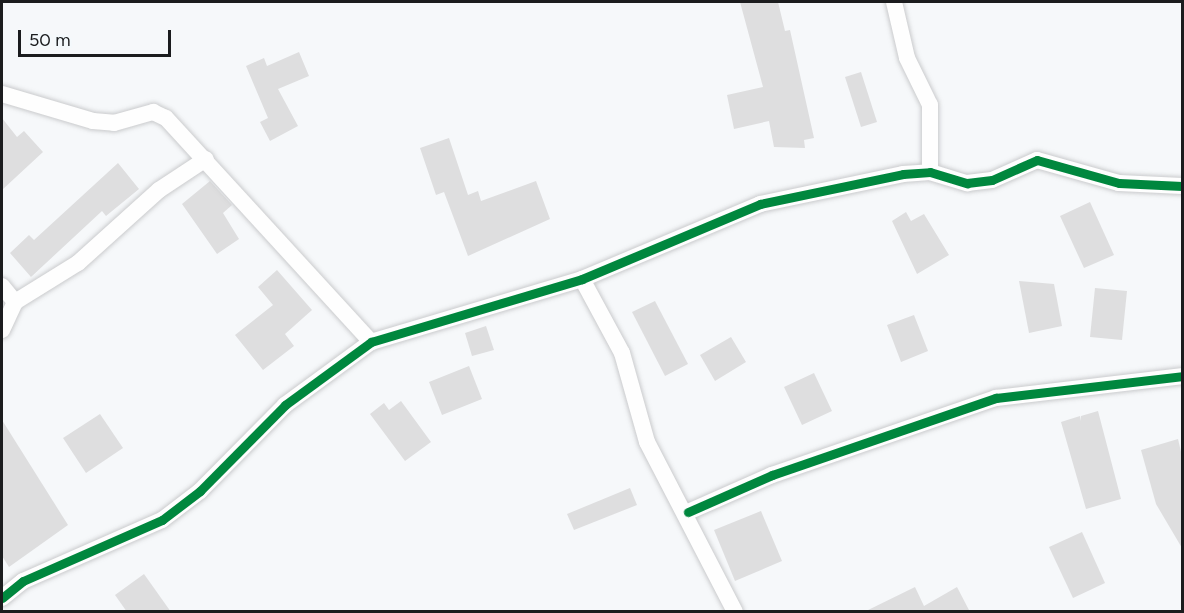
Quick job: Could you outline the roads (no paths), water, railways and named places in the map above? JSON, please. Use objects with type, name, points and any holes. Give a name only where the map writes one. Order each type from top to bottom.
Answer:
[{"type":"street","points":[[894,2],[907,58],[930,105],[930,172]]},
{"type":"street","points":[[2,94],[114,123],[153,112],[166,118],[206,159],[370,342]]},
{"type":"street","points":[[2,330],[15,302],[78,263],[159,190],[206,159]]},
{"type":"street","points":[[2,597],[23,581],[162,520],[200,491],[285,405],[370,342],[582,279],[760,204],[930,172],[967,183],[992,180],[1037,160],[1119,183],[1182,186]]},
{"type":"street","points":[[582,279],[622,353],[647,442],[688,513],[735,612]]},
{"type":"street","points":[[2,286],[15,302]]},
{"type":"street","points":[[688,513],[772,475],[996,398],[1182,376]]}]
